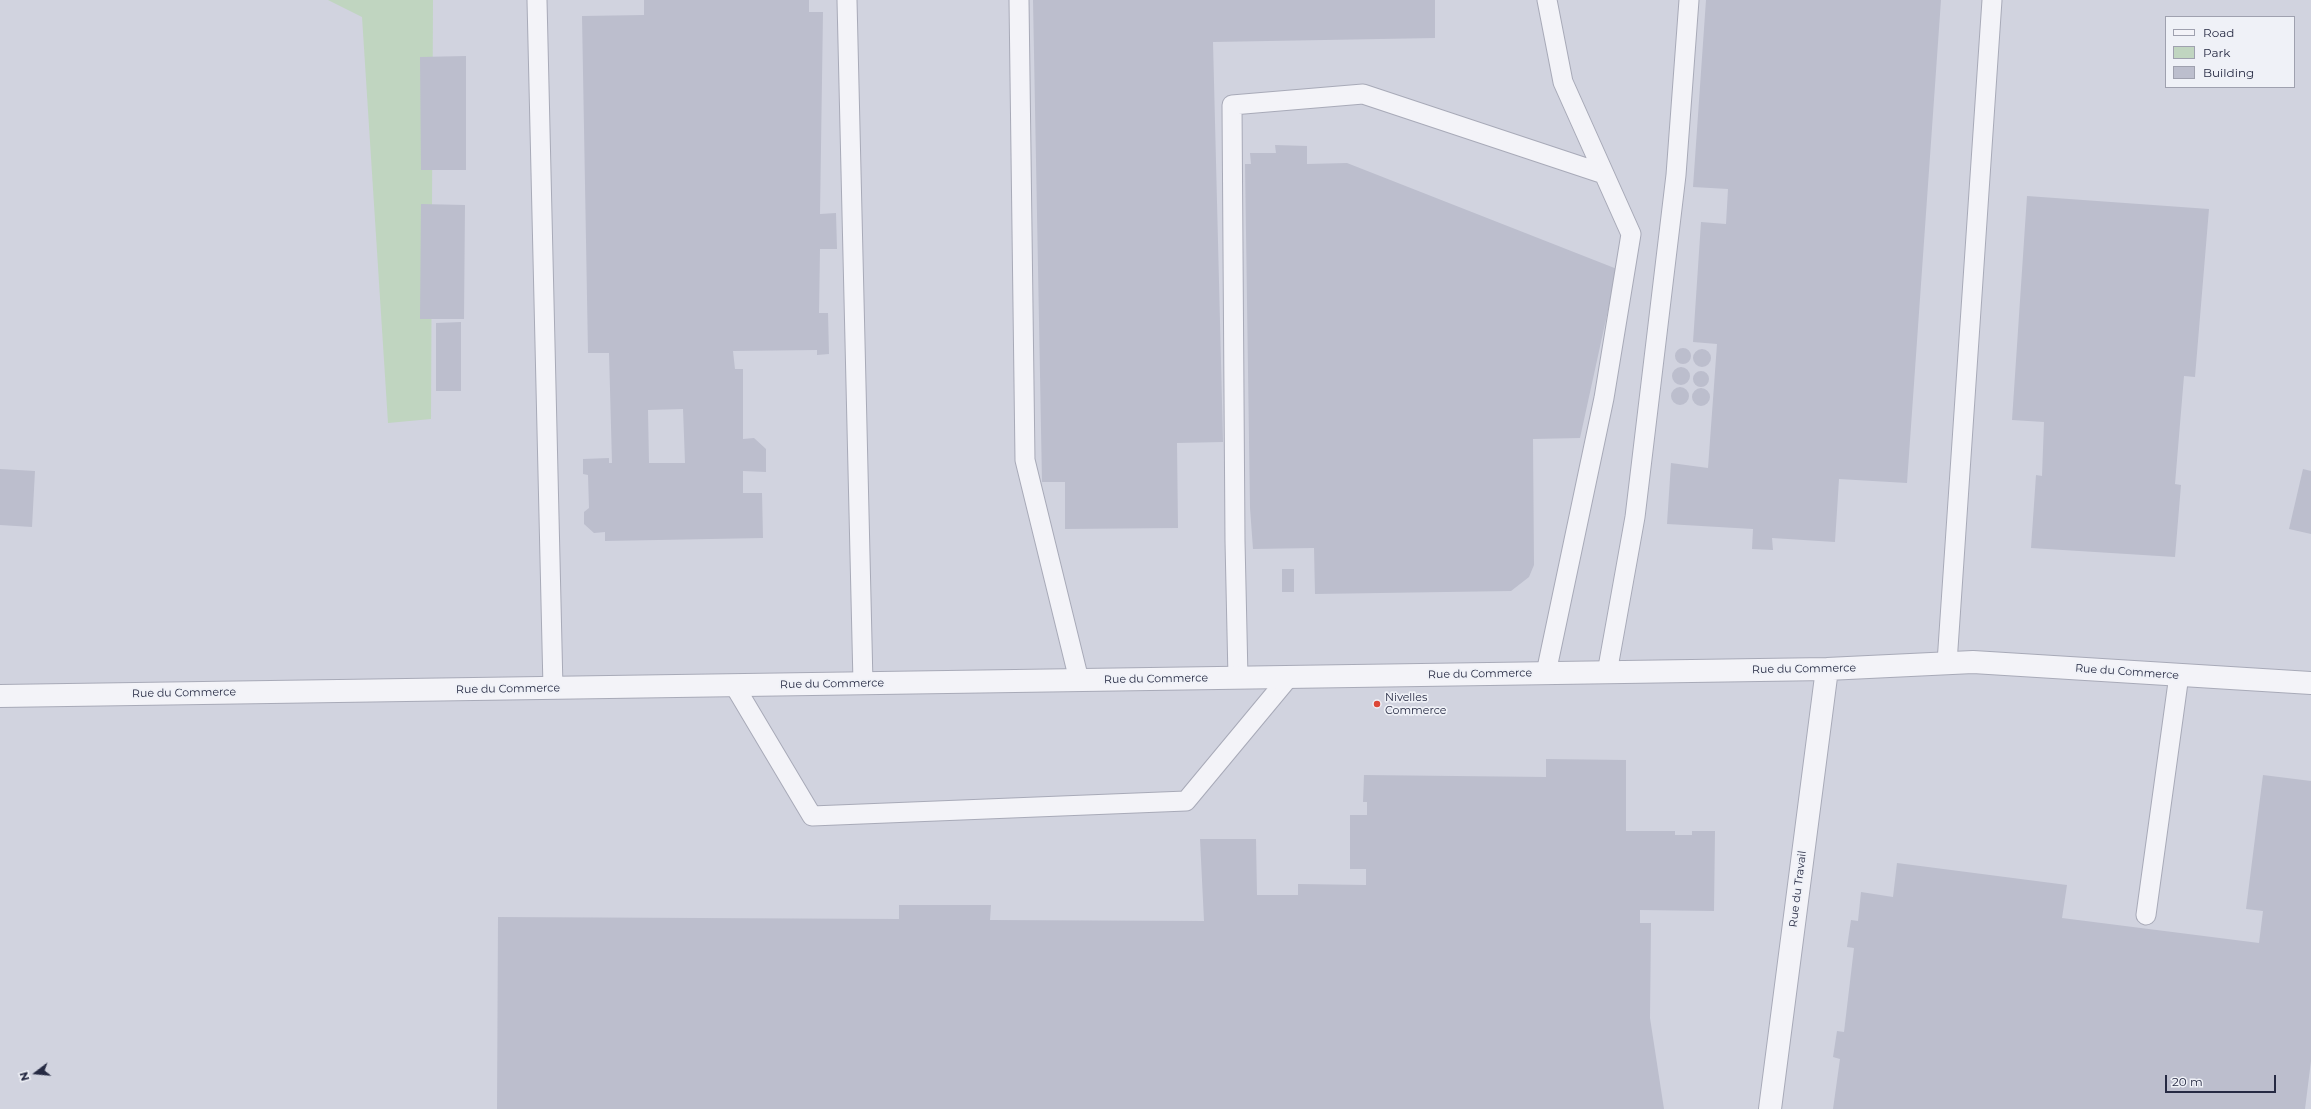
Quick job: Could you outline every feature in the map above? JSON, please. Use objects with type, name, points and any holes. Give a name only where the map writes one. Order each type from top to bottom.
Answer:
[{"type":"street","name":"Rue du Commerce","points":[[0,696],[1606,673],[1827,669],[1973,662],[2311,683]]},
{"type":"street","name":"Rue du Travail","points":[[1770,1109],[1827,669]]},
{"type":"lane","points":[[537,0],[553,688]]},
{"type":"lane","points":[[847,0],[863,683]]},
{"type":"lane","points":[[1019,0],[1025,460],[1078,680]]},
{"type":"lane","points":[[1546,673],[1604,398],[1631,234],[1563,82],[1547,0]]},
{"type":"lane","points":[[1606,673],[1635,516],[1676,175],[1689,0]]},
{"type":"lane","points":[[1947,663],[1992,0]]},
{"type":"lane","points":[[1238,678],[1235,533],[1232,104],[1363,94],[1604,174]]},
{"type":"lane","points":[[2146,915],[2178,675]]},
{"type":"lane","points":[[734,685],[812,816],[1186,801],[1289,677]]},
{"type":"shaded area","points":[[0,0],[2311,0],[2311,1109],[0,1109]]},
{"type":"green space","points":[[328,0],[433,0],[431,419],[388,423],[362,17]]},
{"type":"building","points":[[644,0],[809,0],[809,12],[823,12],[820,214],[836,213],[837,249],[820,249],[819,313],[828,313],[829,354],[817,355],[817,350],[733,351],[735,369],[743,369],[743,439],[754,438],[766,449],[766,472],[743,471],[743,493],[762,493],[763,538],[605,541],[605,532],[594,533],[584,524],[584,512],[589,508],[588,475],[583,474],[583,459],[609,458],[609,463],[612,463],[609,353],[588,353],[582,16],[644,15]],"holes":[[[683,409],[685,463],[649,463],[648,410]]]},
{"type":"building","points":[[1033,0],[1435,0],[1435,38],[1213,42],[1223,442],[1177,443],[1178,528],[1065,529],[1065,482],[1042,482]]},
{"type":"building","points":[[1706,0],[1941,0],[1907,483],[1839,479],[1835,542],[1772,538],[1773,550],[1752,549],[1753,529],[1667,524],[1671,463],[1708,468],[1717,344],[1693,342],[1701,222],[1726,224],[1728,189],[1693,187]]},
{"type":"building","points":[[466,56],[466,170],[421,170],[420,57]]},
{"type":"building","points":[[1275,145],[1307,146],[1307,164],[1347,163],[1617,269],[1580,438],[1533,439],[1534,565],[1529,577],[1511,591],[1315,594],[1314,548],[1253,549],[1250,508],[1245,164],[1251,164],[1250,153],[1276,153]]},
{"type":"building","points":[[2027,196],[2209,209],[2195,377],[2184,376],[2175,484],[2181,485],[2175,557],[2031,548],[2036,475],[2042,476],[2044,422],[2012,420]]},
{"type":"building","points":[[421,204],[465,205],[464,319],[420,319]]},
{"type":"building","points":[[461,322],[461,391],[436,391],[436,323]]},
{"type":"building","points":[[1680,348],[1686,348],[1691,353],[1689,362],[1686,364],[1680,364],[1675,359],[1675,353]]},
{"type":"building","points":[[1702,349],[1708,352],[1711,358],[1708,364],[1702,367],[1696,364],[1693,358],[1696,352]]},
{"type":"building","points":[[1681,367],[1687,370],[1690,376],[1687,382],[1681,385],[1675,382],[1672,376],[1675,370]]},
{"type":"building","points":[[1701,371],[1707,373],[1709,379],[1707,385],[1701,387],[1695,385],[1693,379],[1695,373]]},
{"type":"building","points":[[1680,387],[1686,390],[1689,396],[1686,402],[1680,405],[1674,402],[1671,396],[1674,390]]},
{"type":"building","points":[[1697,388],[1705,388],[1710,393],[1708,404],[1705,406],[1697,406],[1692,401],[1692,393]]},
{"type":"building","points":[[0,469],[35,471],[32,527],[0,525]]},
{"type":"building","points":[[2303,469],[2311,471],[2311,534],[2289,529]]},
{"type":"building","points":[[1282,569],[1294,569],[1294,592],[1282,592]]},
{"type":"building","points":[[1546,759],[1626,760],[1626,831],[1675,831],[1675,835],[1692,835],[1692,831],[1715,831],[1714,911],[1640,910],[1640,923],[1651,923],[1650,1018],[1664,1109],[497,1109],[498,917],[899,919],[899,905],[991,905],[990,920],[1204,921],[1200,839],[1256,839],[1257,895],[1298,895],[1298,884],[1366,885],[1366,869],[1350,869],[1350,815],[1367,815],[1367,802],[1363,802],[1364,775],[1546,777]]},
{"type":"building","points":[[2263,775],[2311,781],[2311,1061],[2305,1109],[1833,1109],[1840,1059],[1833,1057],[1837,1031],[1844,1032],[1854,948],[1847,947],[1851,920],[1858,921],[1861,892],[1893,897],[1897,863],[2067,885],[2062,918],[2259,943],[2263,911],[2246,909]]},
{"type":"place","name":"Nivelles Commerce","points":[[1377,704]]}]
